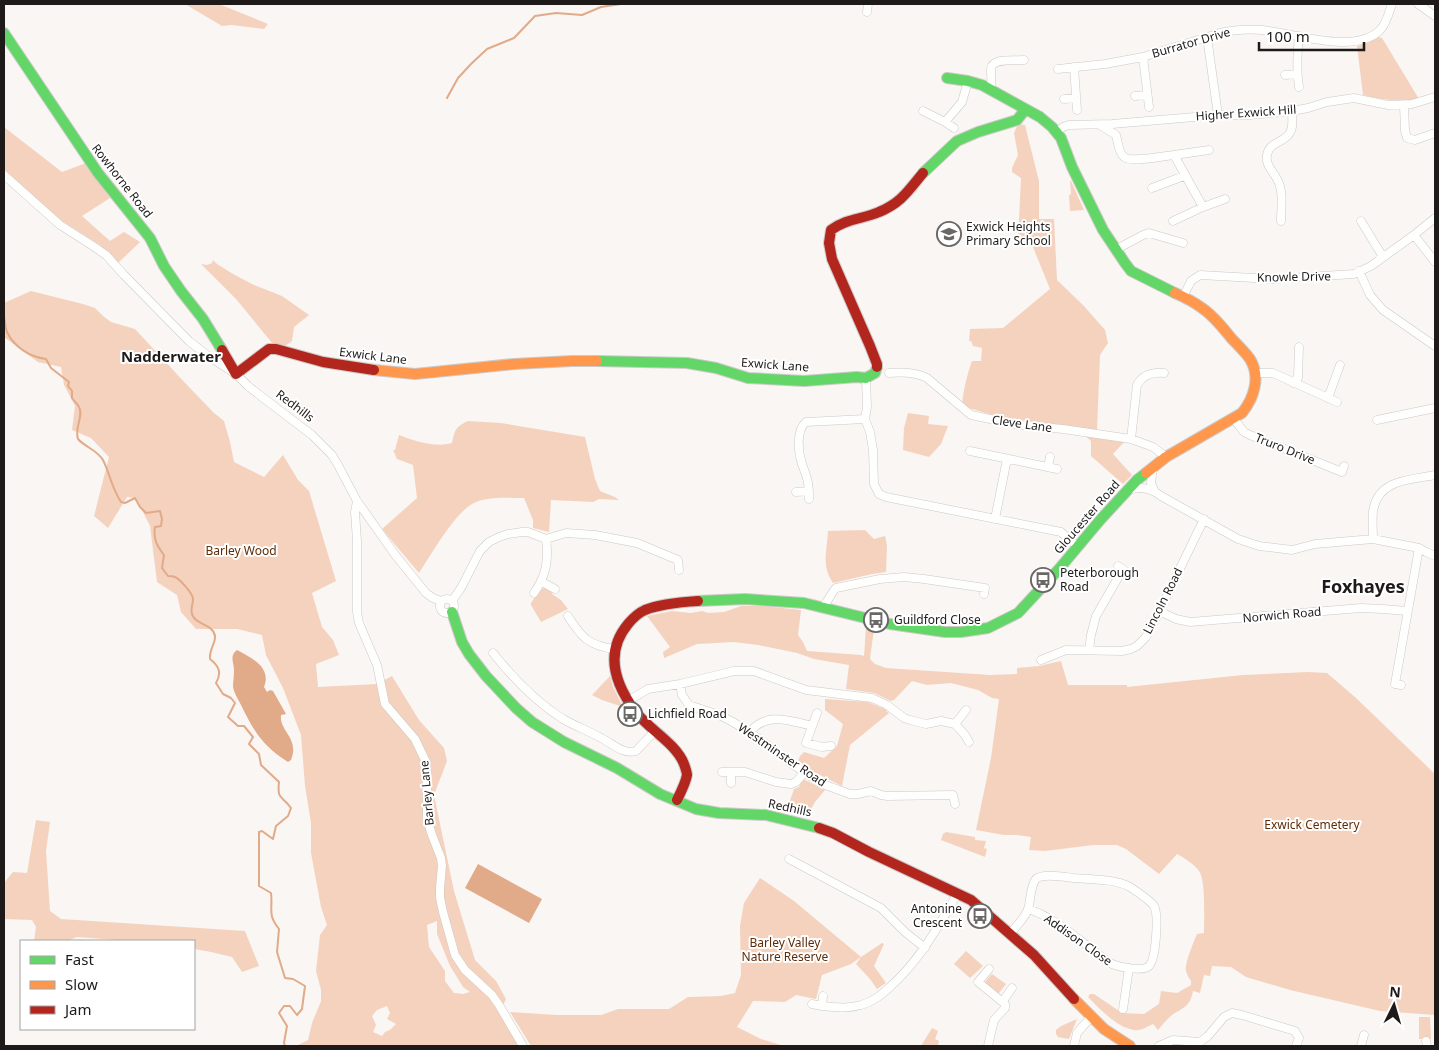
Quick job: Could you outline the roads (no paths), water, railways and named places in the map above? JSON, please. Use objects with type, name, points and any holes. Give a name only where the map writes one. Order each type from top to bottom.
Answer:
[{"type":"street","name":"Burrator Drive","points":[[1058,69],[1105,64],[1144,57],[1232,31],[1261,30],[1349,42],[1367,38],[1381,29],[1392,4]]},
{"type":"street","points":[[1418,4],[1435,16]]},
{"type":"street","name":"Rowhorne Road","points":[[4,33],[98,173],[150,238],[164,266],[203,319],[236,374]]},
{"type":"street","points":[[1299,36],[1296,54],[1299,86]]},
{"type":"street","points":[[1207,37],[1218,115]]},
{"type":"street","name":"Burrator Drive","points":[[1144,57],[1149,107]]},
{"type":"street","points":[[991,90],[992,68],[994,64],[999,61],[1024,60]]},
{"type":"street","points":[[1074,67],[1077,110]]},
{"type":"street","points":[[1286,75],[1297,74]]},
{"type":"street","points":[[947,78],[968,81],[991,90],[1040,118],[1057,132],[1103,230],[1133,272],[1204,309],[1247,355],[1255,373],[1272,374],[1337,402]]},
{"type":"street","points":[[945,122],[962,102],[968,81]]},
{"type":"street","points":[[1135,96],[1147,95]]},
{"type":"street","name":"Higher Exwick Hill","points":[[1057,132],[1069,125],[1143,122],[1292,111],[1327,102],[1354,98],[1388,105],[1404,105],[1435,97]]},
{"type":"street","points":[[1064,99],[1076,98]]},
{"type":"street","points":[[1404,105],[1407,138],[1415,140],[1435,133]]},
{"type":"street","points":[[1025,110],[1017,120],[978,132],[957,141],[922,174],[906,195],[898,202],[879,212],[839,224],[831,230],[829,243],[841,281],[877,364],[875,373],[866,378],[867,407],[865,419],[870,432],[873,450],[874,484],[879,494],[924,505],[1062,532],[1077,546]]},
{"type":"street","points":[[922,111],[954,128]]},
{"type":"street","points":[[1281,221],[1282,190],[1269,167],[1266,157],[1271,146],[1289,134],[1292,125],[1292,111]]},
{"type":"street","points":[[1098,124],[1116,135],[1120,152],[1124,157],[1131,160],[1209,150]]},
{"type":"street","points":[[1174,155],[1203,207]]},
{"type":"street","name":"Redhills","points":[[4,175],[60,225],[106,255],[189,341],[236,374],[312,435],[332,455],[357,501],[413,578],[426,593],[441,602],[441,610],[446,613],[452,612]]},
{"type":"street","points":[[1152,188],[1184,176]]},
{"type":"street","points":[[1173,221],[1225,199]]},
{"type":"street","name":"Knowle Drive","points":[[1183,298],[1191,281],[1200,275],[1274,279],[1348,275],[1366,268],[1383,257],[1414,236],[1435,218]]},
{"type":"street","points":[[1361,221],[1383,257]]},
{"type":"street","points":[[1117,250],[1149,232],[1183,243]]},
{"type":"street","points":[[1414,236],[1435,262]]},
{"type":"street","points":[[1359,271],[1370,295],[1383,310],[1435,346]]},
{"type":"street","points":[[208,356],[220,345]]},
{"type":"street","name":"Exwick Lane","points":[[236,374],[268,349],[276,349],[360,369],[415,374],[514,364],[572,361],[687,363],[716,368],[748,378],[804,381],[866,378]]},
{"type":"street","points":[[1293,382],[1298,378],[1301,351]]},
{"type":"street","points":[[1328,398],[1340,365]]},
{"type":"street","name":"Cleve Lane","points":[[889,373],[904,372],[927,378],[959,404],[965,412],[979,418],[1131,439],[1153,447],[1166,458]]},
{"type":"street","points":[[1131,439],[1139,382],[1145,376],[1155,372],[1164,373]]},
{"type":"street","name":"Gloucester Road","points":[[615,649],[620,634],[635,616],[645,610],[686,602],[720,600],[770,600],[804,603],[876,621],[915,628],[961,632],[988,628],[1018,613],[1137,480],[1166,458],[1242,414],[1251,402],[1255,388],[1255,373]]},
{"type":"street","points":[[1377,420],[1388,413],[1435,408]]},
{"type":"street","points":[[796,492],[809,495],[807,476],[800,456],[800,432],[802,426],[806,422],[865,419]]},
{"type":"street","name":"Truro Drive","points":[[1234,419],[1244,432],[1343,470],[1340,482]]},
{"type":"street","points":[[970,451],[981,450],[1007,459],[1057,469]]},
{"type":"street","points":[[1048,467],[1050,456]]},
{"type":"street","points":[[995,519],[1007,459]]},
{"type":"street","points":[[1153,467],[1151,483],[1154,490],[1161,496],[1238,539],[1253,544],[1275,549],[1292,550],[1315,544],[1372,539],[1418,548],[1435,556]]},
{"type":"street","points":[[1372,539],[1373,511],[1381,492],[1394,482],[1435,475]]},
{"type":"street","points":[[1128,490],[1138,488],[1154,490]]},
{"type":"street","name":"Barley Lane","points":[[357,501],[355,519],[357,541],[357,612],[359,622],[377,665],[385,704],[415,739],[426,762],[428,777],[427,819],[441,858],[440,898],[455,955],[465,970],[492,995],[523,1046]]},
{"type":"street","name":"Lincoln Road","points":[[1041,660],[1066,650],[1122,651],[1134,648],[1146,637],[1204,519]]},
{"type":"street","points":[[441,602],[447,598],[452,601],[462,588],[480,551],[489,542],[508,534],[522,532],[546,539],[566,533],[595,535],[637,543],[678,560],[687,556]]},
{"type":"street","points":[[534,593],[542,582],[546,568],[548,554],[546,539]]},
{"type":"street","points":[[1396,684],[1418,548]]},
{"type":"street","points":[[678,560],[679,570]]},
{"type":"street","points":[[1089,650],[1096,616],[1120,568],[1131,574]]},
{"type":"street","points":[[822,607],[829,601],[832,591],[836,588],[880,579],[916,578],[986,589]]},
{"type":"street","points":[[542,582],[555,588]]},
{"type":"street","name":"Redhills","points":[[452,601],[455,605],[452,612],[462,642],[469,654],[486,676],[532,722],[564,742],[617,768],[660,794],[708,812],[766,816],[820,828],[971,900],[1034,955],[1091,1018],[1111,1035],[1130,1046]]},
{"type":"street","name":"Norwich Road","points":[[1159,611],[1176,620],[1190,622],[1361,608],[1407,611]]},
{"type":"street","points":[[568,616],[571,628],[587,641],[615,649],[614,660],[619,683],[628,701],[636,713],[676,751],[684,763],[687,775],[677,800]]},
{"type":"street","points":[[493,653],[533,696],[553,712],[564,720],[601,737],[620,749],[632,752],[636,750],[655,731]]},
{"type":"street","points":[[495,670],[502,664]]},
{"type":"street","points":[[628,701],[648,689],[680,684],[734,671],[754,671],[806,690],[872,698],[910,720],[926,724],[941,718],[955,724],[966,735],[968,742]]},
{"type":"street","name":"Westminster Road","points":[[680,684],[683,700],[689,705],[719,715],[750,732],[820,783],[842,792],[858,794],[870,791],[887,796],[956,792],[955,804]]},
{"type":"street","points":[[895,710],[900,702]]},
{"type":"street","points":[[955,724],[966,710]]},
{"type":"street","points":[[817,713],[806,743],[822,747],[831,746]]},
{"type":"street","points":[[750,732],[759,724],[772,719],[812,726]]},
{"type":"street","points":[[722,772],[746,772],[776,782],[791,784],[796,782],[804,773]]},
{"type":"street","points":[[731,773],[731,783]]},
{"type":"street","points":[[870,791],[871,782]]},
{"type":"street","points":[[804,867],[810,858]]},
{"type":"street","points":[[789,859],[881,908],[905,932],[925,948]]},
{"type":"street","name":"Addison Close","points":[[1010,934],[1026,914],[1034,882],[1037,878],[1042,876],[1102,880],[1118,883],[1130,887],[1154,906],[1157,920],[1152,962],[1145,968],[1129,968],[1112,964],[1059,925],[1038,912],[1028,909]]},
{"type":"street","points":[[812,1004],[851,1007],[866,1004],[880,997],[904,974],[925,948],[958,893]]},
{"type":"street","name":"Addison Close","points":[[1123,1009],[1129,968]]},
{"type":"street","points":[[988,1046],[994,1020],[1005,1008],[1006,1004],[978,982],[989,969]]},
{"type":"street","points":[[1003,1001],[1012,988]]},
{"type":"street","points":[[822,1006],[823,996]]},
{"type":"street","points":[[1158,1046],[1173,1040],[1200,1044],[1224,1017],[1232,1013],[1295,1031],[1299,1038],[1296,1046]]},
{"type":"street","points":[[1074,1046],[1077,1033],[1091,1018]]},
{"type":"street","points":[[1361,1046],[1364,1035]]},
{"type":"waterway","points":[[447,98],[458,78],[487,49],[514,38],[535,16],[556,13],[582,15],[601,7],[621,4]]},
{"type":"waterway","points":[[4,316],[7,332],[18,347],[28,354],[46,359],[51,368],[69,382],[68,386],[72,391],[72,398],[80,411],[77,431],[78,439],[103,460],[115,492],[121,502],[125,503],[135,498],[146,513],[160,511],[161,526],[155,527],[155,539],[164,555],[162,568],[168,576],[177,578],[186,587],[192,597],[191,611],[194,618],[214,632],[215,639],[210,652],[210,659],[219,670],[216,683],[223,694],[231,698],[235,703],[228,717],[238,726],[244,726],[253,737],[249,744],[259,754],[261,765],[279,782],[280,795],[291,808],[288,816],[276,826],[273,839],[262,831],[259,832],[259,886],[271,893],[272,916],[279,929],[277,952],[285,978],[293,979],[305,986],[302,1009],[297,1015],[290,1006],[284,1006],[279,1013],[287,1026],[285,1046]]},
{"type":"place","name":"Exwick Heights Primary School","points":[[949,234]]},
{"type":"place","name":"Peterborough Road","points":[[1043,580]]},
{"type":"place","name":"Guildford Close","points":[[876,620]]},
{"type":"place","name":"Lichfield Road","points":[[630,714]]},
{"type":"place","name":"Antonine Crescent","points":[[980,916]]},
{"type":"district","name":"Nadderwater","points":[[171,357]]},
{"type":"district","name":"Foxhayes","points":[[1363,587]]},
{"type":"park label","name":"Barley Wood","points":[[241,551]]},
{"type":"park label","name":"Exwick Cemetery","points":[[1312,825]]},
{"type":"park label","name":"Barley Valley Nature Reserve","points":[[785,950]]}]
